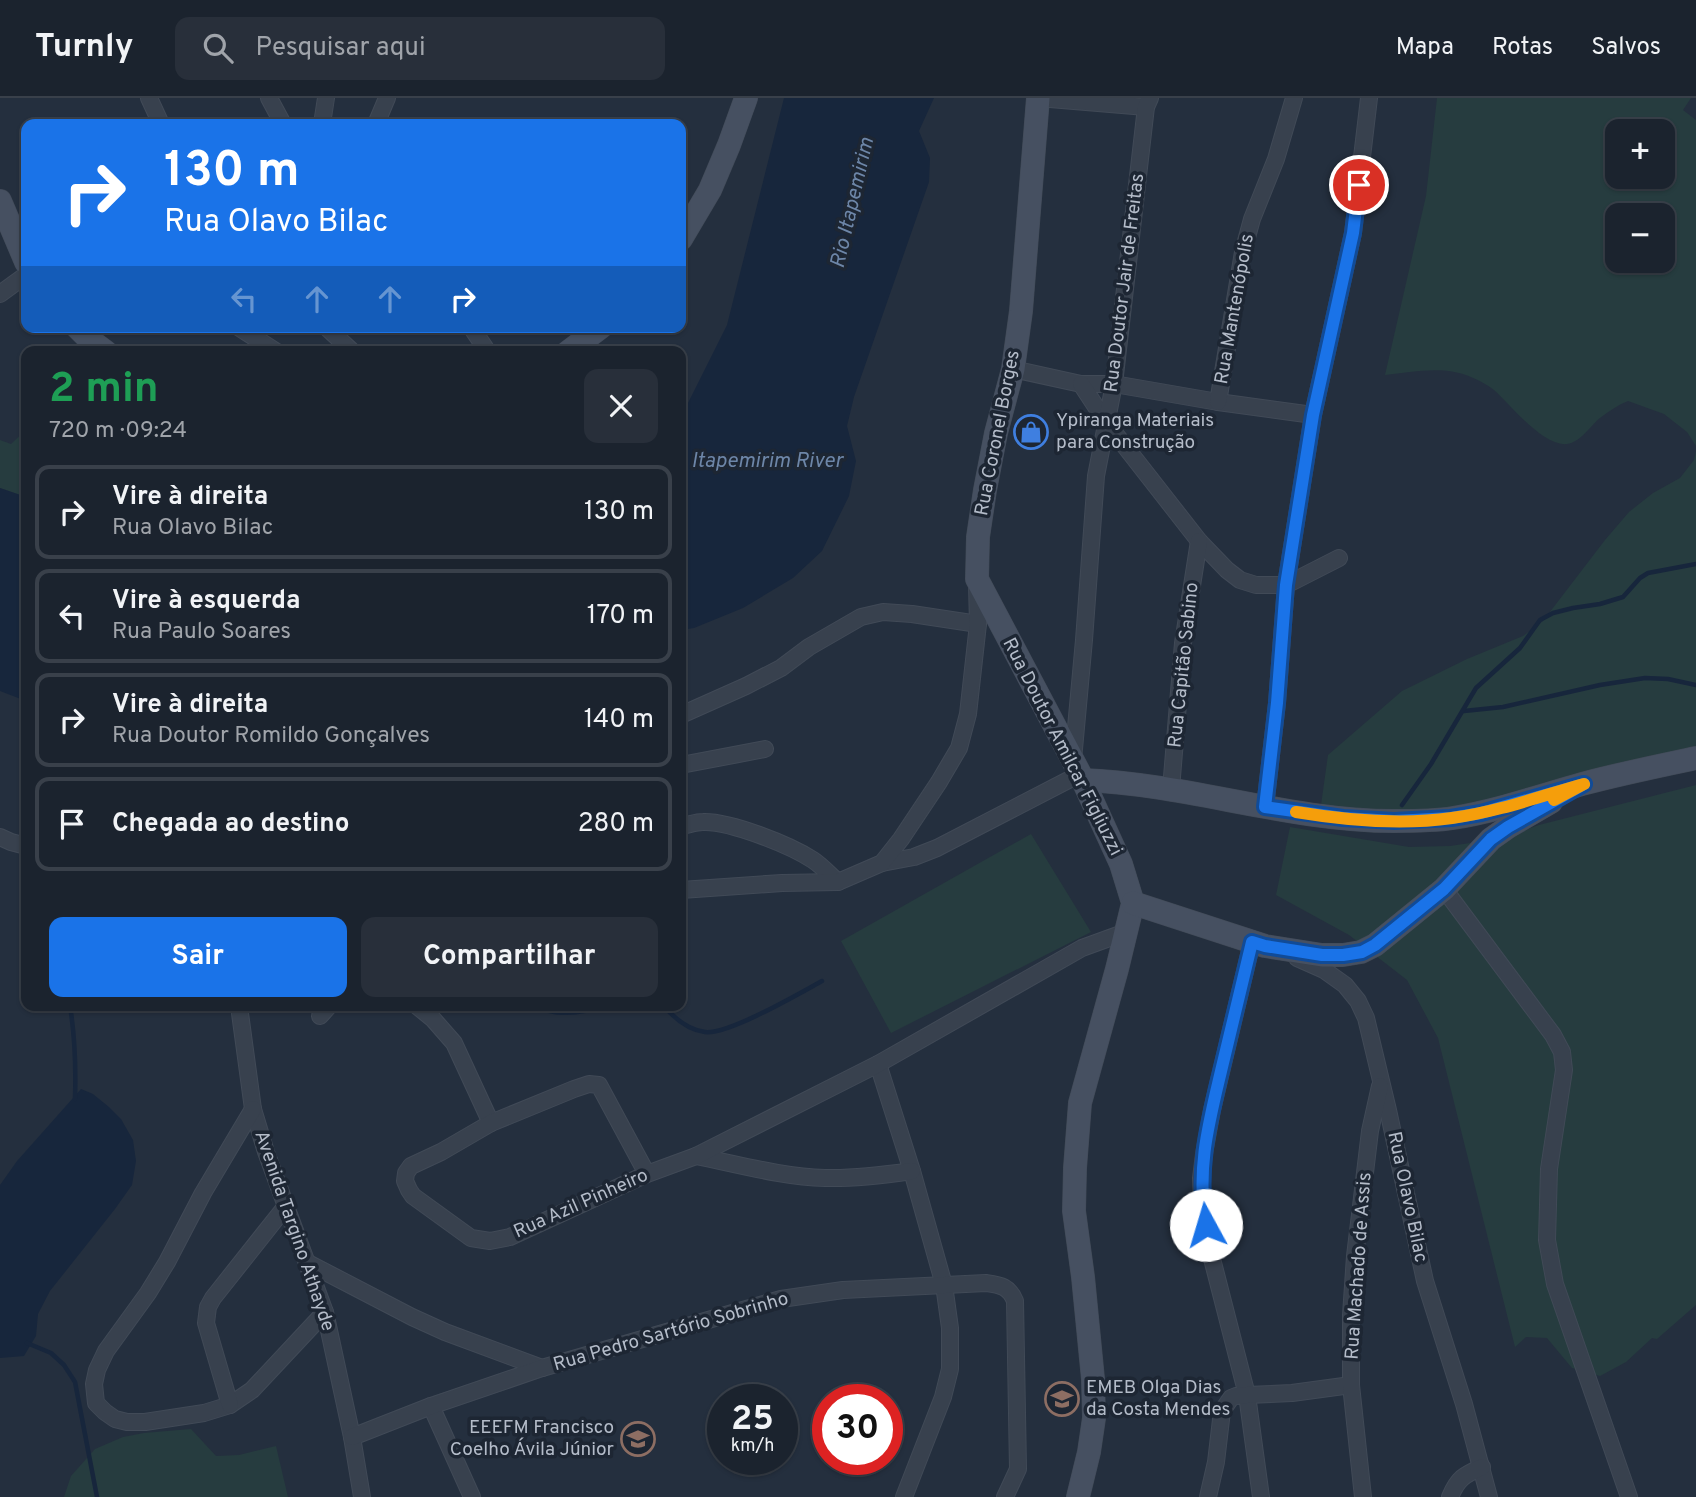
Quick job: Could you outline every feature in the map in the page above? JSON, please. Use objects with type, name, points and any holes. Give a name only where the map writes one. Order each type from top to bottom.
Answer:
[{"type":"street","points":[[149,98],[159,119]]},
{"type":"street","points":[[270,98],[281,119]]},
{"type":"street","points":[[323,119],[326,98]]},
{"type":"street","points":[[378,119],[387,98]]},
{"type":"street","points":[[686,231],[710,190],[746,98]]},
{"type":"street","points":[[1038,98],[1148,102]]},
{"type":"street","name":"Rua Coronel Borges","points":[[838,882],[882,863],[901,839],[958,748],[968,714],[978,624],[978,537],[996,433],[1013,369],[1021,311],[1038,98]]},
{"type":"street","name":"Rua Mantenópolis","points":[[1218,402],[1252,219],[1276,159],[1294,98]]},
{"type":"street","points":[[1265,807],[1277,703],[1286,585],[1313,415],[1353,233],[1369,98]]},
{"type":"street","name":"Rua Doutor Jair de Freitas","points":[[1079,771],[1084,640],[1096,477],[1114,384],[1148,102]]},
{"type":"street","points":[[0,201],[21,250]]},
{"type":"street","points":[[0,294],[21,279]]},
{"type":"street","points":[[83,333],[98,346]]},
{"type":"street","points":[[247,333],[268,346]]},
{"type":"street","points":[[332,333],[347,346]]},
{"type":"street","points":[[576,346],[593,333]]},
{"type":"street","points":[[1013,369],[1081,384],[1114,384],[1313,415]]},
{"type":"street","points":[[1081,384],[1106,422],[1199,541],[1240,580],[1256,585],[1286,585],[1339,558]]},
{"type":"street","name":"Rua Capitão Sabino","points":[[1171,789],[1183,643],[1199,541]]},
{"type":"street","name":"Rua Doutor Amilcar Figliuzzi","points":[[977,579],[1079,771],[1121,864],[1133,903]]},
{"type":"street","points":[[686,713],[781,668],[810,647],[861,617],[883,612],[978,624]]},
{"type":"street","points":[[686,764],[765,749]]},
{"type":"street","points":[[882,863],[914,857],[937,848],[1079,771],[1113,781],[1265,807],[1343,818],[1394,821],[1451,818],[1481,813],[1584,784],[1696,758]]},
{"type":"street","name":"Rua Olavo Bilac","points":[[1259,944],[1322,955],[1362,952],[1375,945],[1444,889],[1491,839],[1584,784]]},
{"type":"street","points":[[686,825],[703,822],[721,824],[760,836],[814,861],[838,882]]},
{"type":"street","points":[[686,890],[838,882]]},
{"type":"street","points":[[1444,889],[1553,1035],[1562,1052],[1564,1070],[1549,1169],[1547,1240],[1555,1284],[1629,1497]]},
{"type":"street","points":[[1078,1497],[1094,1418],[1093,1379],[1074,1211],[1080,1103],[1133,903]]},
{"type":"street","name":"Rua Olavo Bilac","points":[[1133,903],[1259,944],[1324,970],[1345,985],[1358,1001],[1366,1018],[1425,1281],[1464,1404],[1489,1497]]},
{"type":"street","name":"Rua Azil Pinheiro","points":[[491,1123],[411,1166],[405,1181],[413,1196],[471,1238],[490,1241],[510,1237],[647,1174],[696,1156],[878,1064],[1082,948],[1126,932]]},
{"type":"street","points":[[1259,944],[1212,1110],[1201,1178],[1209,1247],[1247,1395],[1261,1497]]},
{"type":"street","name":"Avenida Targino Athayde","points":[[240,1011],[253,1109],[266,1152],[325,1312],[362,1497]]},
{"type":"street","points":[[423,1011],[454,1043],[491,1123],[574,1089],[599,1085],[647,1174]]},
{"type":"street","points":[[878,1064],[944,1285],[950,1328],[950,1369],[943,1397],[904,1497]]},
{"type":"street","name":"Rua Machado de Assis","points":[[1363,1497],[1351,1385],[1352,1315],[1355,1256],[1370,1131],[1380,1078]]},
{"type":"street","points":[[253,1109],[203,1193],[167,1262],[106,1352],[97,1370],[94,1384],[96,1403],[115,1419],[127,1422],[204,1413],[230,1405],[252,1390],[325,1312]]},
{"type":"street","points":[[696,1156],[794,1175],[824,1178],[879,1176],[912,1171]]},
{"type":"street","points":[[230,1405],[206,1323],[206,1314],[213,1298],[286,1206]]},
{"type":"street","points":[[308,1263],[445,1332],[542,1368]]},
{"type":"street","name":"Rua Pedro Sartório Sobrinho","points":[[352,1437],[431,1406],[542,1368],[781,1299],[843,1290],[986,1283],[1007,1288],[1015,1301],[1018,1469],[1004,1497]]},
{"type":"street","points":[[1208,1497],[1216,1462],[1222,1411],[1231,1398],[1351,1385]]},
{"type":"street","points":[[431,1406],[472,1497]]},
{"type":"street","points":[[1450,1497],[1459,1480],[1482,1467]]},
{"type":"green space","points":[[1437,98],[1691,98],[1683,110],[1696,120],[1696,446],[1687,432],[1664,414],[1628,401],[1600,418],[1577,440],[1567,444],[1548,439],[1527,423],[1492,388],[1461,373],[1439,370],[1385,375],[1426,196]]},
{"type":"green space","points":[[21,435],[21,495],[0,488],[0,440],[11,444]]},
{"type":"green space","points":[[1696,451],[1696,756],[1434,820],[1321,805],[1328,755],[1402,691],[1467,659],[1523,636],[1543,621],[1629,512],[1653,493],[1680,478],[1694,460]]},
{"type":"green space","points":[[1696,785],[1696,1305],[1657,1339],[1652,1338],[1626,1362],[1600,1376],[1572,1368],[1547,1338],[1526,1337],[1515,1347],[1438,1038],[1407,980],[1349,935],[1276,895],[1290,827],[1409,847],[1450,846],[1490,840]]},
{"type":"green space","points":[[1031,834],[1091,932],[891,1033],[841,941]]},
{"type":"green space","points":[[191,1429],[216,1456],[239,1455],[276,1446],[288,1497],[64,1497],[71,1476],[95,1449],[123,1437]]},
{"type":"water","name":"Itapemirim River","points":[[784,98],[934,98],[919,131],[930,158],[929,182],[854,397],[847,426],[856,461],[849,496],[822,551],[793,578],[743,608],[686,629],[686,407],[727,325]]},
{"type":"water","points":[[0,488],[21,495],[21,699],[0,691]]},
{"type":"water","points":[[81,1089],[93,1094],[109,1107],[121,1119],[133,1140],[136,1161],[132,1185],[50,1291],[38,1314],[36,1336],[24,1356],[0,1358],[0,1185],[17,1161]]},
{"type":"waterway","points":[[1402,805],[1431,764],[1476,688],[1520,648],[1540,620],[1553,613],[1623,597],[1648,573],[1696,564]]},
{"type":"waterway","points":[[1464,711],[1503,707],[1600,685],[1645,678],[1668,679],[1696,685]]},
{"type":"waterway","points":[[669,1011],[687,1026],[699,1031],[716,1031],[764,1012],[822,981]]},
{"type":"waterway","points":[[71,1011],[75,1052],[75,1099]]},
{"type":"waterway","points":[[549,1011],[587,1011]]},
{"type":"waterway","points":[[27,1343],[51,1353],[64,1365],[75,1382],[97,1497]]},
{"type":"slow traffic","points":[[1296,812],[1394,821],[1451,818],[1481,813],[1584,784],[1554,800]]},
{"type":"place","name":"Ypiranga Materiais para Construção","points":[[1031,432]]},
{"type":"place","name":"EMEB Olga Dias da Costa Mendes","points":[[1062,1399]]},
{"type":"place","name":"EEEFM Francisco Coelho Ávila Júnior","points":[[638,1439]]},
{"type":"route","points":[[1206,1225],[1201,1178],[1204,1154],[1252,942],[1322,955],[1362,952],[1375,945],[1444,889],[1491,839],[1584,784],[1481,813],[1451,818],[1394,821],[1343,818],[1265,807],[1277,703],[1286,585],[1313,415],[1353,233],[1359,185]]},
{"type":"water label","name":"Rio Itapemirim","points":[[853,203]]}]
